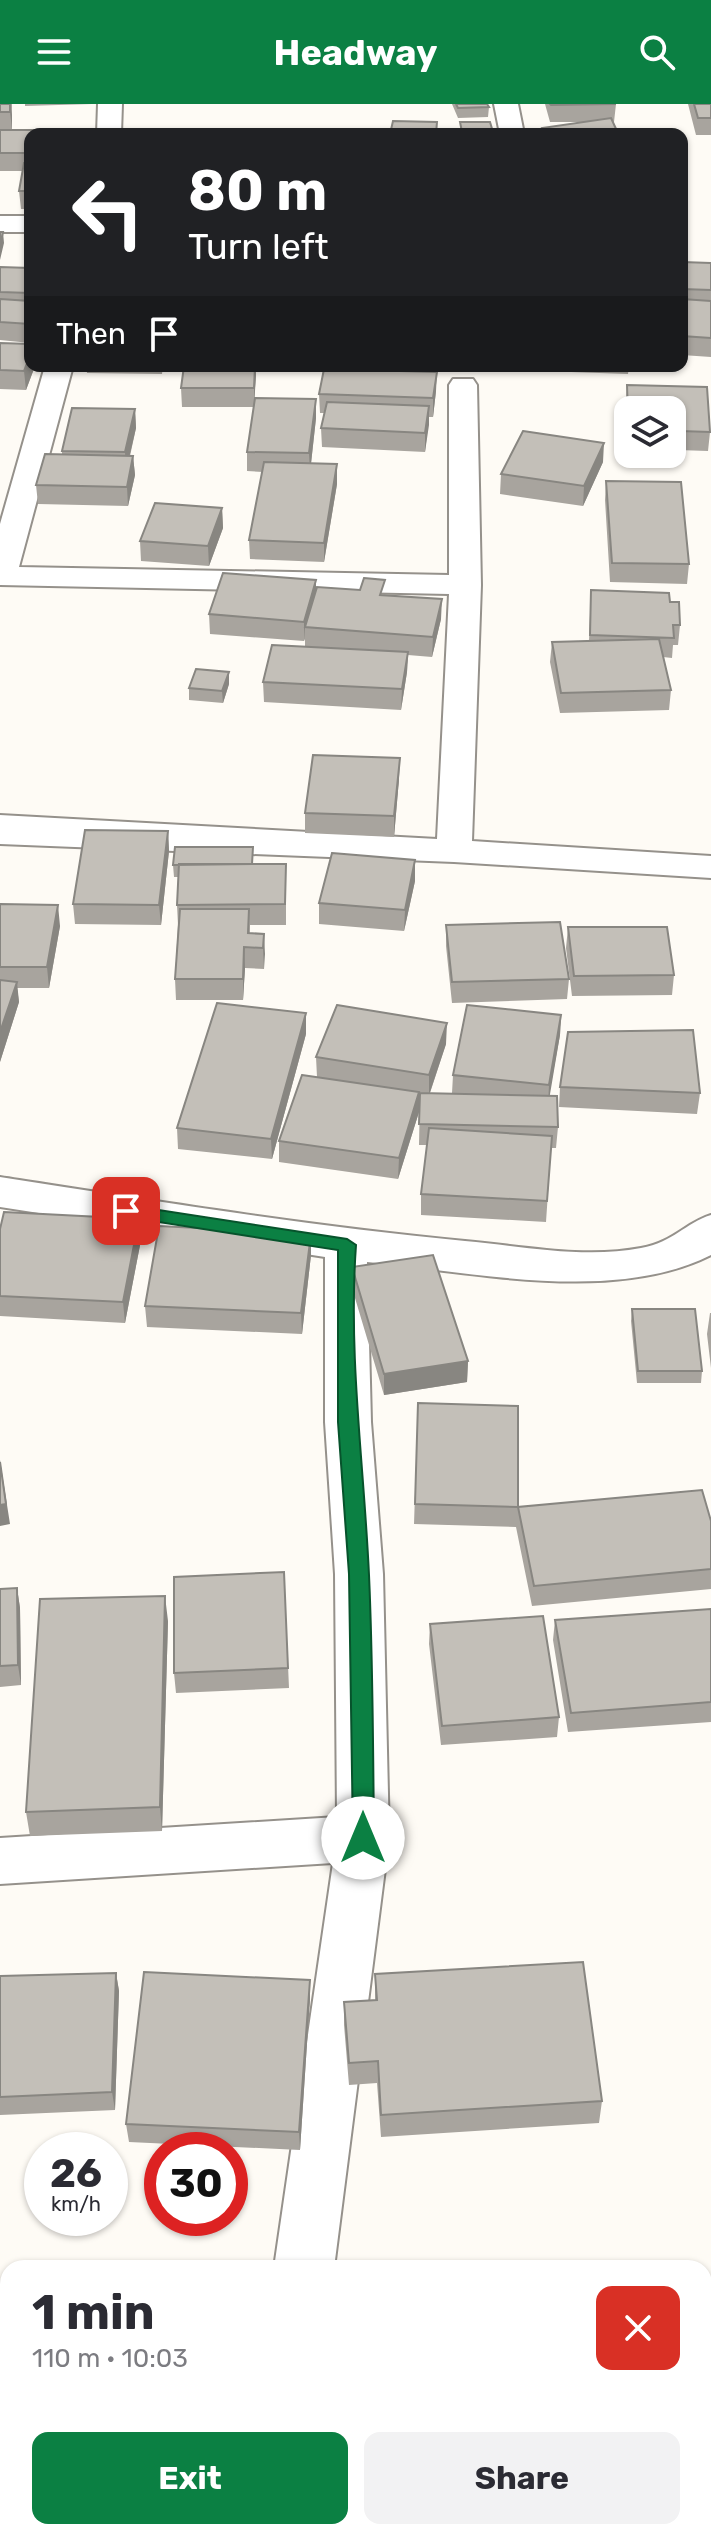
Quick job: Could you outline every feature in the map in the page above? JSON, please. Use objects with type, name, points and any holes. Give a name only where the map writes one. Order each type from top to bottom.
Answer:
[{"type":"street","points":[[108,128],[110,104]]},
{"type":"street","points":[[506,104],[511,128]]},
{"type":"street","points":[[0,224],[24,224]]},
{"type":"street","points":[[57,372],[0,578],[465,585]]},
{"type":"street","points":[[454,851],[465,585],[463,385]]},
{"type":"street","points":[[0,826],[711,867]]},
{"type":"street","points":[[0,833],[454,851]]},
{"type":"street","points":[[0,1192],[347,1245],[586,1268],[640,1264],[703,1242]]},
{"type":"street","points":[[305,2260],[363,1838],[359,1574],[348,1422],[344,1281],[347,1245]]},
{"type":"street","points":[[0,1861],[363,1838]]},
{"type":"building","points":[[0,104],[10,104],[10,112],[0,112]]},
{"type":"building","points":[[456,104],[487,104],[489,107],[458,108]]},
{"type":"building","points":[[694,104],[711,104],[711,118],[698,118]]},
{"type":"building","points":[[611,118],[616,128],[542,128]]},
{"type":"building","points":[[393,121],[437,122],[436,128],[391,128]]},
{"type":"building","points":[[460,122],[490,122],[492,128],[461,128]]},
{"type":"building","points":[[0,130],[24,130],[24,153],[0,153]]},
{"type":"building","points":[[24,163],[24,191],[19,191]]},
{"type":"building","points":[[688,262],[711,263],[711,290],[688,289]]},
{"type":"building","points":[[0,267],[24,268],[24,293],[0,292]]},
{"type":"building","points":[[0,299],[24,301],[24,324],[0,322]]},
{"type":"building","points":[[688,299],[711,301],[711,338],[688,336]]},
{"type":"building","points":[[0,343],[24,344],[24,371],[0,370]]},
{"type":"building","points":[[183,372],[255,372],[254,388],[181,388]]},
{"type":"building","points":[[323,372],[437,372],[433,398],[319,394]]},
{"type":"building","points":[[627,385],[707,387],[710,432],[686,431],[686,396],[627,396]]},
{"type":"building","points":[[255,398],[316,399],[309,453],[247,452]]},
{"type":"building","points":[[327,402],[429,406],[425,433],[321,428]]},
{"type":"building","points":[[72,408],[135,409],[125,452],[62,451]]},
{"type":"building","points":[[523,431],[604,443],[584,486],[501,474]]},
{"type":"building","points":[[45,454],[133,456],[127,487],[36,485]]},
{"type":"building","points":[[264,462],[337,464],[324,543],[249,540]]},
{"type":"building","points":[[606,481],[681,482],[689,564],[612,563]]},
{"type":"building","points":[[155,503],[222,508],[208,546],[140,541]]},
{"type":"building","points":[[223,573],[316,580],[304,622],[209,614]]},
{"type":"building","points":[[364,578],[385,580],[380,595],[442,599],[433,637],[305,627],[317,587],[360,590]]},
{"type":"building","points":[[591,590],[669,593],[670,602],[679,602],[680,625],[673,625],[674,638],[590,635]]},
{"type":"building","points":[[659,639],[671,690],[561,693],[552,642]]},
{"type":"building","points":[[272,645],[408,652],[402,689],[263,682]]},
{"type":"building","points":[[196,669],[229,672],[222,691],[189,688]]},
{"type":"building","points":[[313,755],[400,758],[394,816],[305,813]]},
{"type":"building","points":[[85,830],[168,831],[159,905],[73,904]]},
{"type":"building","points":[[175,847],[253,847],[252,864],[173,865]]},
{"type":"building","points":[[332,853],[415,860],[405,910],[319,903]]},
{"type":"building","points":[[179,864],[286,864],[285,904],[177,905]]},
{"type":"building","points":[[0,904],[58,905],[47,967],[0,967]]},
{"type":"building","points":[[180,909],[249,909],[248,933],[264,934],[263,948],[244,947],[243,979],[175,979]]},
{"type":"building","points":[[560,922],[569,979],[452,982],[446,925]]},
{"type":"building","points":[[568,927],[667,927],[674,975],[574,976]]},
{"type":"building","points":[[0,980],[17,982],[0,1032]]},
{"type":"building","points":[[217,1003],[306,1013],[271,1139],[177,1128]]},
{"type":"building","points":[[337,1005],[447,1023],[429,1075],[316,1057]]},
{"type":"building","points":[[467,1005],[561,1015],[549,1085],[453,1075]]},
{"type":"building","points":[[693,1030],[700,1093],[560,1087],[568,1032]]},
{"type":"building","points":[[302,1075],[419,1092],[399,1158],[279,1141]]},
{"type":"building","points":[[420,1093],[557,1096],[558,1127],[419,1124]]},
{"type":"building","points":[[429,1128],[552,1136],[547,1201],[421,1194]]},
{"type":"building","points":[[4,1212],[139,1219],[123,1302],[0,1296],[0,1229]]},
{"type":"building","points":[[159,1226],[311,1234],[301,1313],[145,1306]]},
{"type":"building","points":[[433,1255],[468,1361],[384,1374],[352,1267]]},
{"type":"building","points":[[632,1309],[695,1309],[702,1371],[638,1371]]},
{"type":"building","points":[[418,1403],[518,1406],[518,1507],[415,1504]]},
{"type":"building","points":[[0,1462],[6,1504],[0,1505]]},
{"type":"building","points":[[702,1490],[711,1521],[711,1569],[534,1586],[518,1507]]},
{"type":"building","points":[[284,1572],[288,1668],[174,1673],[174,1577]]},
{"type":"building","points":[[17,1588],[18,1665],[0,1666],[0,1589]]},
{"type":"building","points":[[165,1596],[160,1807],[26,1812],[40,1599]]},
{"type":"building","points":[[711,1609],[711,1702],[571,1713],[555,1620]]},
{"type":"building","points":[[543,1616],[559,1717],[442,1726],[430,1624]]},
{"type":"building","points":[[583,1962],[602,2101],[381,2115],[378,2061],[349,2063],[344,2002],[377,2000],[375,1974]]},
{"type":"building","points":[[144,1972],[310,1980],[299,2132],[126,2124]]},
{"type":"building","points":[[116,1973],[112,2092],[0,2097],[0,1976]]},
{"type":"route","points":[[126,1211],[347,1245],[344,1281],[350,1471],[359,1574],[363,1838]]}]
